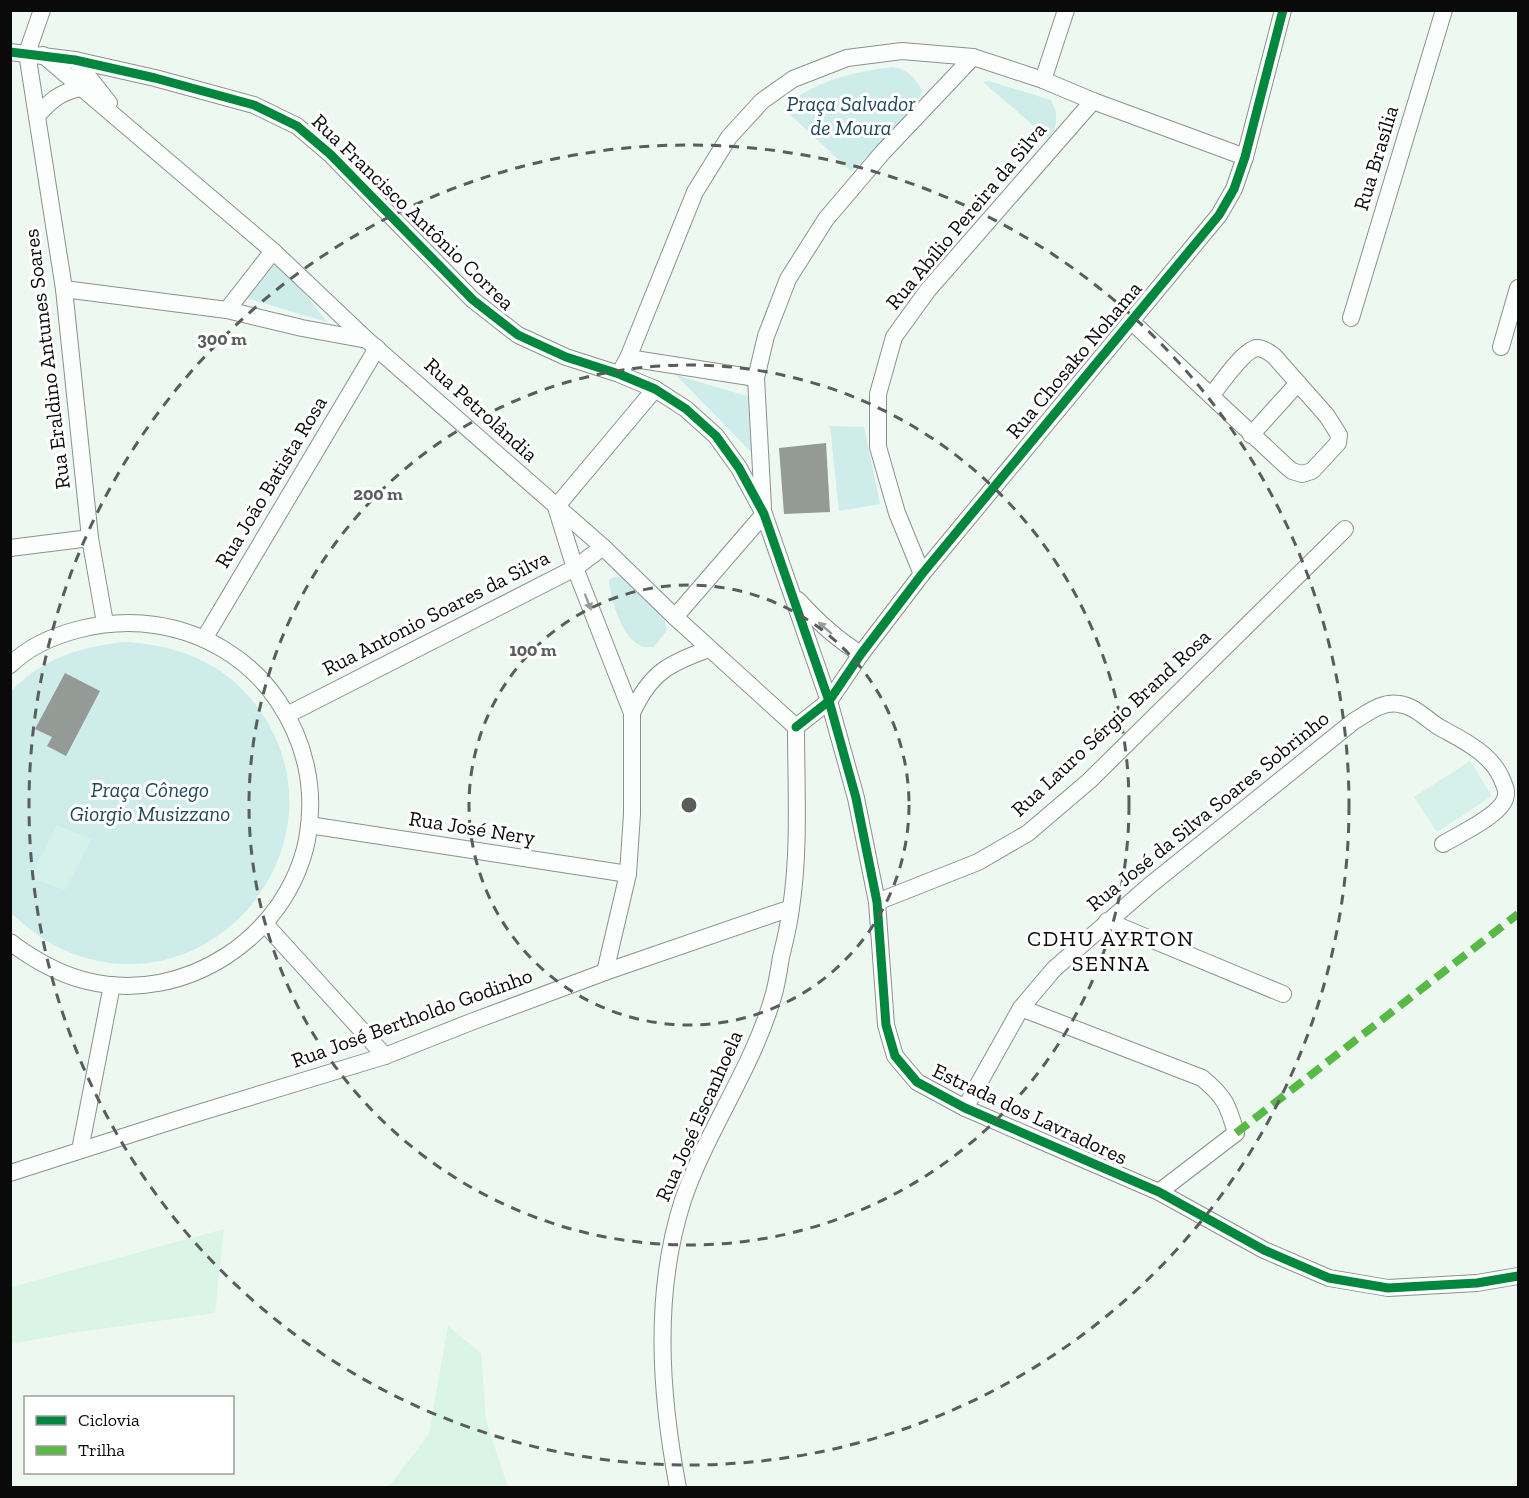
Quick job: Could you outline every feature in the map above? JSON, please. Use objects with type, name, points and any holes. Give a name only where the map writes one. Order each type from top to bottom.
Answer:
[{"type":"street","points":[[42,10],[27,53],[81,88],[132,132]]},
{"type":"street","points":[[1043,80],[1066,10]]},
{"type":"street","name":"Rua Chosako Nohama","points":[[796,727],[829,701],[921,574],[1219,215],[1234,189],[1245,157],[1283,10]]},
{"type":"street","name":"Rua Brasília","points":[[1352,318],[1444,10]]},
{"type":"street","points":[[619,374],[628,358],[695,192],[729,137],[762,101],[793,79],[847,58],[902,51],[973,57],[1043,80],[1093,101],[1245,157]]},
{"type":"street","name":"Rua Francisco Antônio Correa","points":[[27,53],[75,60],[154,78],[254,105],[297,126],[330,153],[472,300],[518,335],[566,357],[619,374],[655,389],[686,409],[716,436],[739,468],[764,514]]},
{"type":"street","name":"Rua Eraldino Antunes Soares","points":[[27,53],[64,289],[90,538],[105,623]]},
{"type":"street","points":[[675,617],[764,514],[756,378],[766,336],[788,279],[826,219],[883,152],[973,57]]},
{"type":"street","points":[[75,60],[132,132]]},
{"type":"street","points":[[37,116],[50,101],[63,92],[81,88]]},
{"type":"street","name":"Rua Abílio Pereira da Silva","points":[[921,574],[897,513],[878,447],[878,394],[894,337],[928,290],[1093,101]]},
{"type":"street","name":"Rua Petrolândia","points":[[132,132],[273,251],[372,344],[603,547],[675,617],[796,727]]},
{"type":"street","points":[[227,310],[273,251]]},
{"type":"street","points":[[1501,346],[1518,288]]},
{"type":"street","points":[[64,289],[227,310],[372,344]]},
{"type":"street","points":[[1131,321],[1251,435],[1292,471],[1302,474],[1312,471],[1338,442],[1339,435],[1327,416],[1274,356],[1265,350],[1257,348],[1247,352],[1211,396]]},
{"type":"street","name":"Rua João Batista Rosa","points":[[204,639],[372,344]]},
{"type":"street","points":[[628,358],[756,378]]},
{"type":"street","points":[[1251,435],[1298,383]]},
{"type":"street","points":[[605,972],[628,874],[632,814],[632,713],[575,568],[556,507],[655,389]]},
{"type":"street","name":"Estrada dos Lavradores","points":[[764,514],[829,701],[856,798],[877,902],[886,1025],[895,1056],[916,1082],[965,1108],[1159,1192],[1264,1250],[1329,1278],[1388,1288],[1477,1283],[1518,1276]]},
{"type":"street","name":"Rua Lauro Sérgio Brand Rosa","points":[[877,902],[978,862],[1028,834],[1089,781],[1345,529]]},
{"type":"street","points":[[10,548],[90,538]]},
{"type":"street","name":"Rua Antonio Soares da Silva","points":[[287,715],[575,568],[603,547]]},
{"type":"street","points":[[794,596],[842,643],[861,654]]},
{"type":"street","points":[[10,665],[43,643],[73,630],[105,623],[139,622],[204,639],[229,652],[252,670],[271,691],[297,735],[309,779],[309,825],[304,852],[295,878],[282,902],[265,924],[228,956],[192,974],[161,982],[112,985],[88,981],[58,971],[30,957],[10,942]]},
{"type":"street","points":[[632,713],[641,692],[655,676],[689,656],[710,649]]},
{"type":"street","name":"Rua José da Silva Soares Sobrinho","points":[[965,1108],[1021,1008],[1054,969],[1107,921],[1354,721],[1386,703],[1401,704],[1462,738],[1495,765],[1506,790],[1504,801],[1490,815],[1443,844]]},
{"type":"street","name":"Rua José Escanhoela","points":[[678,1488],[672,1458],[661,1351],[666,1267],[683,1200],[755,1045],[773,997],[791,908],[795,850],[796,727]]},
{"type":"street","name":"Rua José Nery","points":[[309,825],[628,874]]},
{"type":"street","name":"Rua José Bertholdo Godinho","points":[[10,1173],[386,1056],[605,972],[791,908]]},
{"type":"street","points":[[1107,921],[1283,994]]},
{"type":"street","points":[[265,924],[386,1056]]},
{"type":"street","points":[[80,1150],[112,985]]},
{"type":"street","points":[[1021,1008],[1202,1078],[1221,1094],[1230,1110],[1236,1134],[1159,1192]]},
{"type":"green space","name":"Praça Salvador de Moura","points":[[893,67],[907,72],[914,78],[922,91],[920,97],[883,142],[851,171],[783,108],[820,84],[849,75]]},
{"type":"green space","points":[[989,81],[1051,100],[1056,120],[1052,134],[1048,138],[983,82]]},
{"type":"green space","points":[[275,255],[327,322],[240,296]]},
{"type":"green space","points":[[676,375],[750,397],[757,458]]},
{"type":"green space","points":[[830,426],[864,427],[880,504],[839,511]]},
{"type":"green space","points":[[614,577],[628,577],[664,617],[667,630],[654,647],[639,645],[627,634],[614,607],[609,580]]},
{"type":"green space","name":"Praça Cônego Giorgio Musizzano","points":[[125,642],[165,647],[201,660],[234,681],[248,695],[261,712],[284,762],[289,812],[278,860],[254,902],[218,935],[175,957],[125,964],[71,953],[62,949],[39,936],[11,913],[10,693],[34,671],[63,656],[93,647]]},
{"type":"green space","points":[[224,1229],[215,1313],[71,1333],[11,1344],[11,1287]]},
{"type":"green space","points":[[448,1326],[481,1353],[486,1421],[508,1487],[389,1487],[429,1434]]},
{"type":"shaded area","points":[[1470,761],[1492,796],[1437,832],[1414,797]]},
{"type":"shaded area","points":[[57,825],[92,839],[65,890],[30,878]]},
{"type":"building","points":[[826,443],[830,512],[784,514],[779,448]]},
{"type":"building","points":[[65,673],[100,691],[66,756],[47,746],[52,737],[35,729]]},
{"type":"marked path","points":[[1236,1133],[1518,914]]},
{"type":"cycle path","points":[[796,727],[829,701],[861,654],[922,574],[1219,215],[1234,189],[1245,157],[1283,10]]},
{"type":"cycle path","points":[[10,52],[75,60],[155,78],[254,105],[297,126],[330,154],[473,300],[518,335],[566,357],[619,374],[655,389],[686,409],[716,436],[739,468],[764,514],[829,701],[856,798],[877,902],[886,1025],[895,1056],[917,1082],[965,1108],[1159,1192],[1264,1250],[1329,1278],[1388,1288],[1477,1283],[1518,1276]]},
{"type":"district","name":"CDHU AYRTON SENNA","points":[[1111,950]]}]
